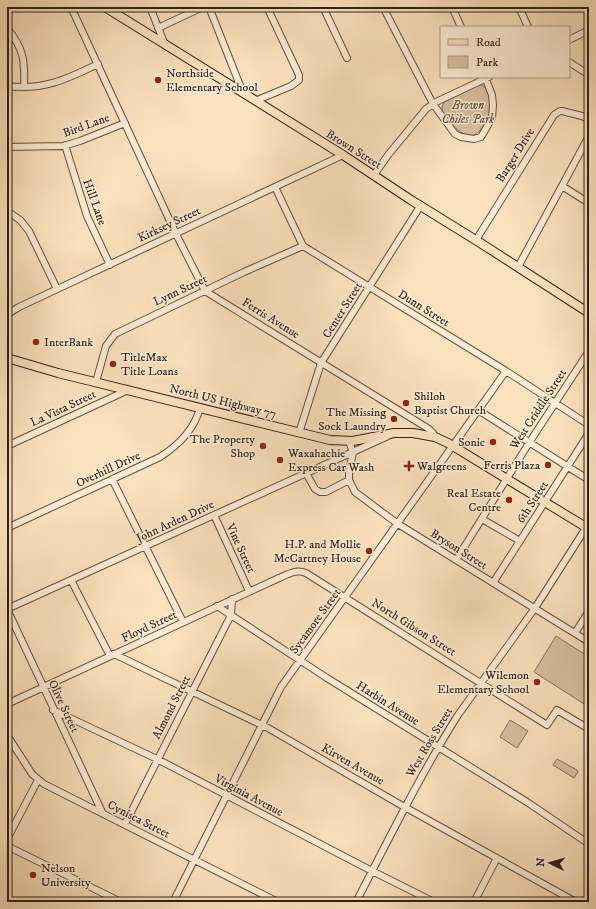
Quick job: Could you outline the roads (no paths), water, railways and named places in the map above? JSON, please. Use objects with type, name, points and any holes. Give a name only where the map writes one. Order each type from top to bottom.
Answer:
[{"type":"main road","name":"Brown Street","points":[[105,7],[343,155],[589,313]]},
{"type":"main road","name":"North US Highway 77","points":[[7,358],[96,382],[330,440],[349,441],[394,434],[413,433],[435,437]]},
{"type":"main road","name":"Ferris Avenue","points":[[435,437],[453,446],[588,527]]},
{"type":"street","points":[[71,7],[176,234],[205,291]]},
{"type":"street","points":[[150,7],[165,45]]},
{"type":"street","points":[[158,28],[203,7]]},
{"type":"street","points":[[209,7],[244,94]]},
{"type":"street","points":[[256,101],[291,86],[299,80],[299,76],[267,7]]},
{"type":"street","points":[[323,7],[347,58]]},
{"type":"street","points":[[383,7],[433,104],[455,134],[474,140],[481,137],[488,125],[492,113],[492,95],[487,78]]},
{"type":"street","points":[[452,7],[461,26]]},
{"type":"street","points":[[519,7],[528,26]]},
{"type":"street","points":[[586,7],[589,14]]},
{"type":"street","points":[[7,28],[23,54],[25,68],[24,87]]},
{"type":"street","points":[[570,40],[589,30]]},
{"type":"street","points":[[570,63],[589,75]]},
{"type":"street","points":[[7,86],[37,87],[65,80],[98,64]]},
{"type":"street","points":[[374,175],[388,155],[426,109],[485,78]]},
{"type":"street","name":"Barger Drive","points":[[476,240],[554,115],[562,111],[582,116],[589,120]]},
{"type":"street","name":"Bird Lane","points":[[7,147],[28,148],[65,145],[80,141],[125,123]]},
{"type":"street","points":[[518,267],[589,136]]},
{"type":"street","name":"Hill Lane","points":[[65,145],[87,216],[110,265]]},
{"type":"street","name":"Kirksey Street","points":[[7,316],[19,307],[343,155]]},
{"type":"street","points":[[562,186],[589,203]]},
{"type":"street","points":[[275,187],[303,246]]},
{"type":"street","name":"Center Street","points":[[299,433],[321,363],[421,205]]},
{"type":"street","points":[[7,211],[20,220],[29,231],[57,289]]},
{"type":"street","name":"Dunn Street","points":[[303,246],[404,310],[506,371],[589,425]]},
{"type":"street","name":"Lynn Street","points":[[96,382],[106,346],[115,334],[244,272],[303,246]]},
{"type":"street","name":"Ferris Avenue","points":[[205,291],[431,430],[435,437]]},
{"type":"street","name":"West Criddle Street","points":[[456,560],[529,443],[589,351]]},
{"type":"street","name":"Sycamore Street","points":[[173,902],[225,795],[281,687],[506,371]]},
{"type":"street","name":"La Vista Street","points":[[7,446],[128,390]]},
{"type":"street","name":"Overhill Drive","points":[[7,528],[160,457],[177,444],[192,428],[200,408]]},
{"type":"street","points":[[478,410],[589,480]]},
{"type":"street","points":[[411,418],[413,433]]},
{"type":"street","name":"6th Street","points":[[493,583],[589,433]]},
{"type":"street","points":[[353,453],[394,434]]},
{"type":"street","points":[[306,473],[315,489],[320,492],[326,492],[349,480],[349,471],[353,453],[349,441]]},
{"type":"street","name":"John Arden Drive","points":[[7,609],[353,453]]},
{"type":"street","points":[[112,479],[183,622]]},
{"type":"street","name":"Bryson Street","points":[[349,480],[355,492],[398,524],[589,642]]},
{"type":"street","name":"Vine Street","points":[[214,515],[249,591]]},
{"type":"street","points":[[482,519],[520,541]]},
{"type":"street","name":"West Ross Street","points":[[356,902],[405,807],[458,715],[535,608],[588,527]]},
{"type":"street","name":"Floyd Street","points":[[7,704],[249,591],[294,572],[302,571]]},
{"type":"street","name":"North Gibson Street","points":[[302,571],[547,725],[557,710],[589,729]]},
{"type":"street","points":[[71,580],[112,655]]},
{"type":"street","name":"Almond Street","points":[[125,824],[231,615],[232,599]]},
{"type":"street","name":"Harbin Avenue","points":[[217,606],[327,678],[439,746],[527,802],[589,844]]},
{"type":"street","name":"Olive Street","points":[[7,609],[102,812]]},
{"type":"street","points":[[575,633],[589,611]]},
{"type":"street","name":"Kirven Avenue","points":[[112,655],[261,724],[405,807],[576,902]]},
{"type":"street","name":"Virginia Avenue","points":[[53,710],[157,759],[434,902]]},
{"type":"street","name":"Cynisca Street","points":[[7,735],[32,774],[38,780],[278,902]]},
{"type":"street","points":[[7,839],[38,780]]},
{"type":"street","points":[[7,846],[121,902]]},
{"type":"street","points":[[474,902],[497,858]]},
{"type":"place","name":"Northside Elementary School","points":[[158,80]]},
{"type":"place","name":"InterBank","points":[[36,342]]},
{"type":"place","name":"TitleMax Title Loans","points":[[113,364]]},
{"type":"place","name":"Shiloh Baptist Church","points":[[406,403]]},
{"type":"place","name":"The Missing Sock Laundry","points":[[394,419]]},
{"type":"place","name":"Sonic","points":[[493,442]]},
{"type":"place","name":"The Property Shop","points":[[263,446]]},
{"type":"place","name":"Waxahachie Express Car Wash","points":[[280,460]]},
{"type":"place","name":"Ferris Plaza","points":[[548,465]]},
{"type":"place","name":"Walgreens","points":[[409,466]]},
{"type":"place","name":"Real Estate Centre","points":[[509,500]]},
{"type":"place","name":"H.P. and Mollie McCartney House","points":[[369,551]]},
{"type":"place","name":"Wilemon Elementary School","points":[[537,682]]},
{"type":"place","name":"Nelson University","points":[[33,875]]},
{"type":"park label","name":"Brown Chiles Park","points":[[468,112]]}]
